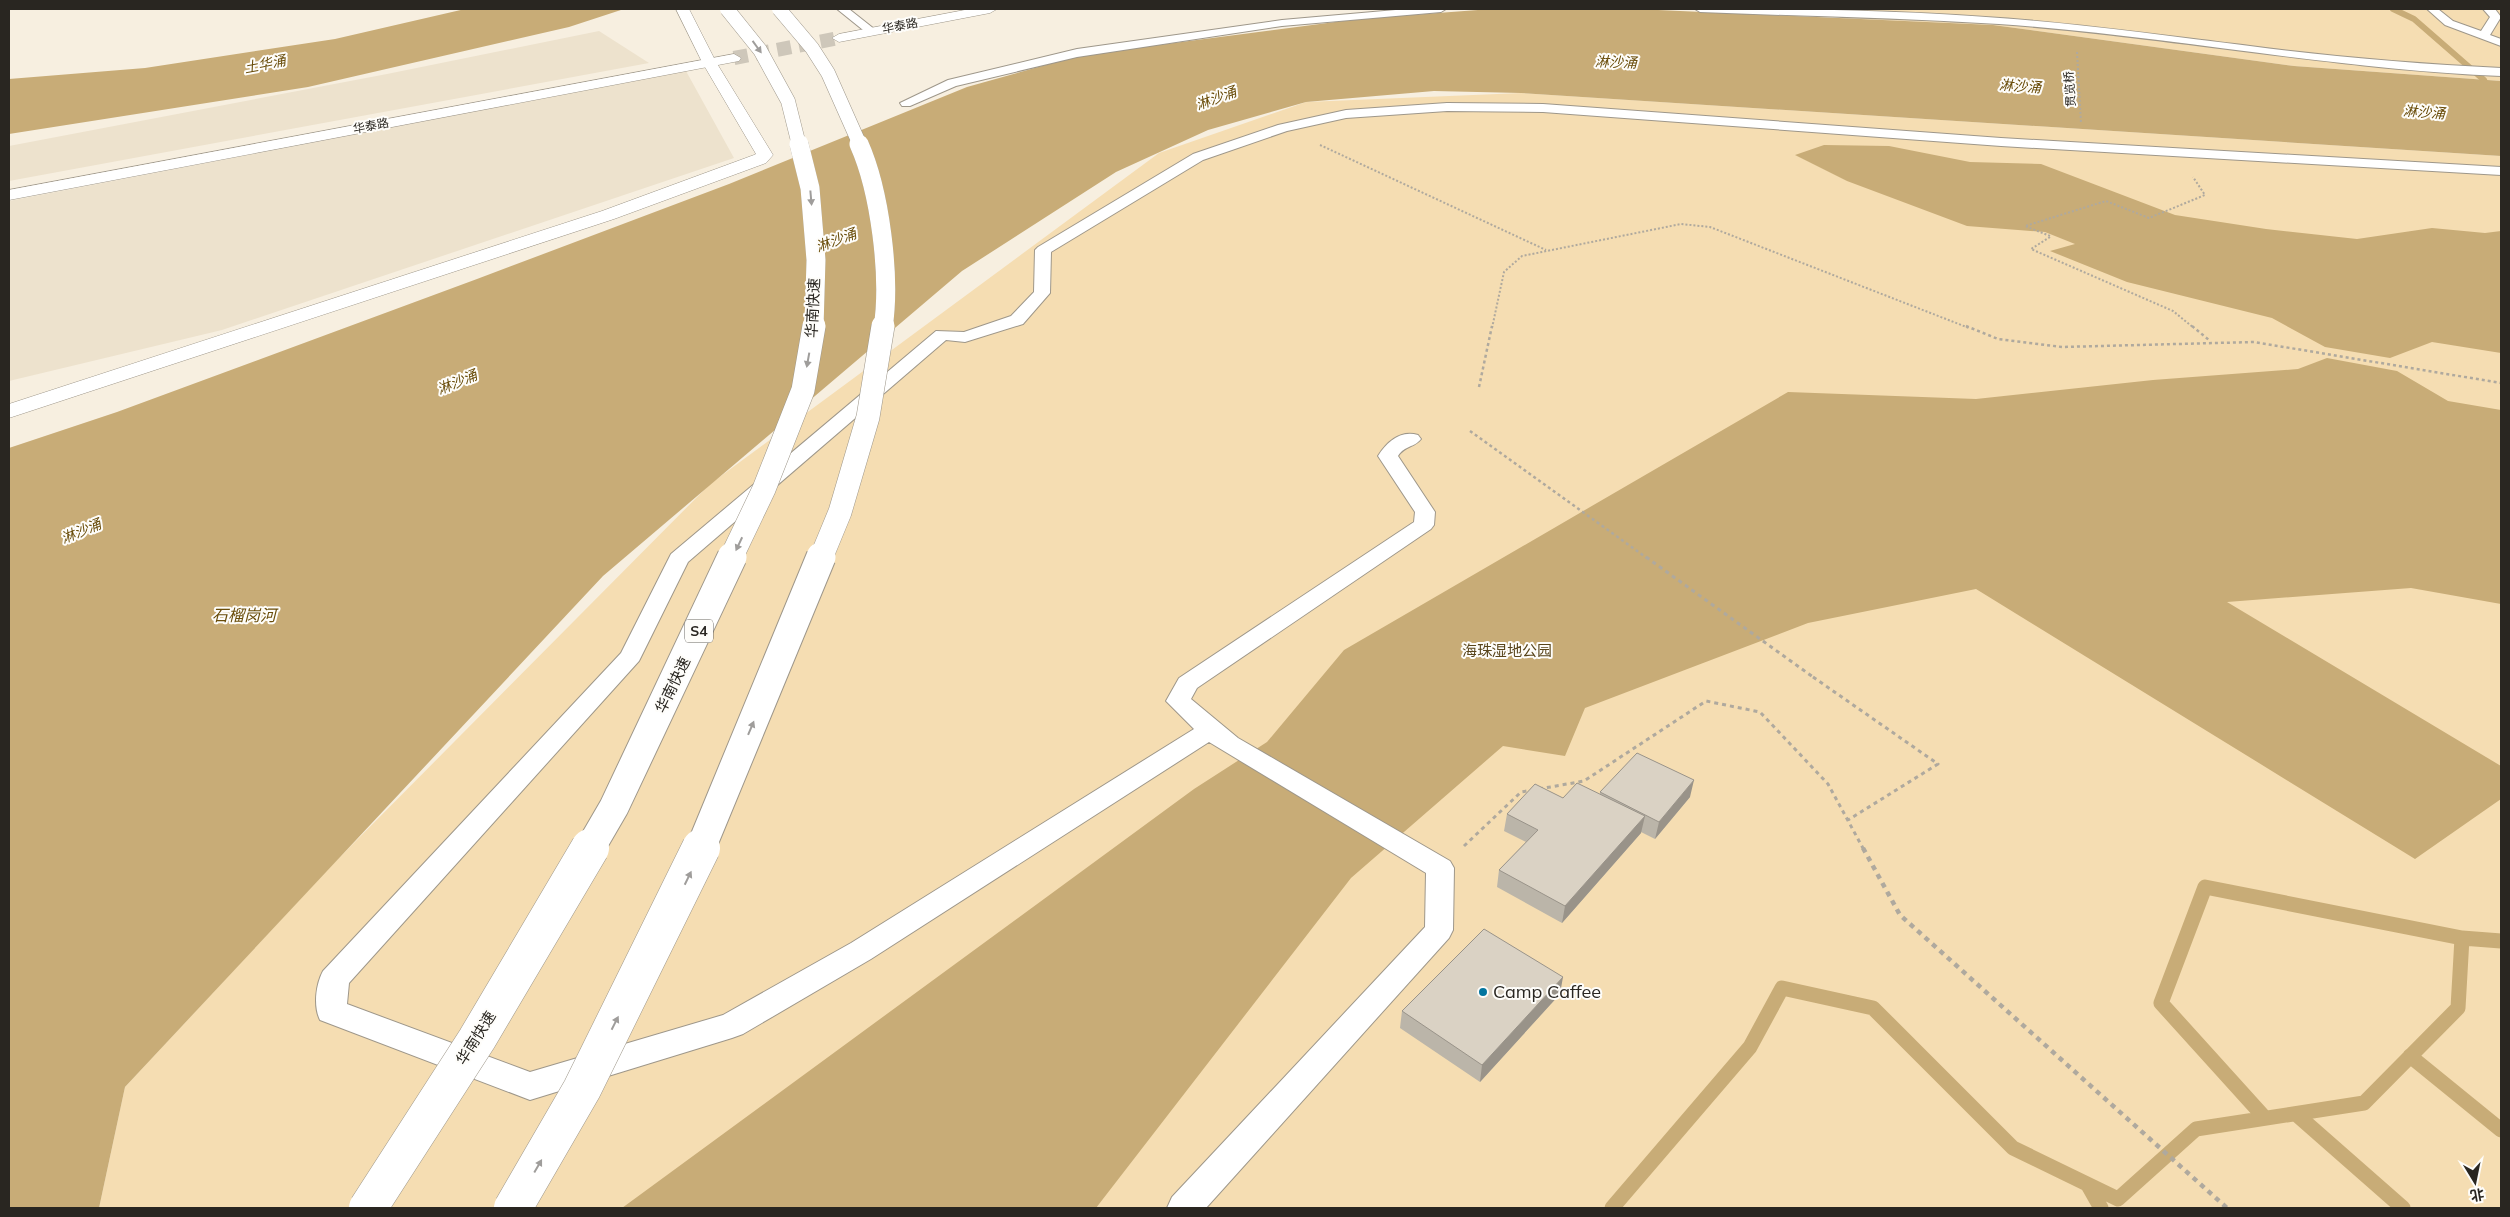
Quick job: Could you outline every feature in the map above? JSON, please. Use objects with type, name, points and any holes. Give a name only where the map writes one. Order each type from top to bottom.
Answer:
[{"type":"main road","points":[[9,411],[608,215],[760,159],[765,155],[710,62],[682,9]]},
{"type":"main road","name":"华南快速","points":[[368,1208],[477,1039],[614,807],[760,498],[803,390],[814,327],[816,260],[810,188],[788,101],[760,50],[727,9]]},
{"type":"main road","points":[[513,1208],[582,1089],[691,872],[840,512],[868,417],[884,321],[886,266],[875,200],[862,150],[828,73],[812,48],[779,9]]},
{"type":"main road","name":"华泰路","points":[[839,38],[990,9]]},
{"type":"main road","name":"华泰路","points":[[9,195],[734,58]]},
{"type":"lane","points":[[842,9],[872,32]]},
{"type":"lane","points":[[906,103],[952,83],[1077,53],[1282,23],[1441,9]]},
{"type":"lane","points":[[1700,9],[1999,21],[2142,35],[2251,50],[2500,72]]},
{"type":"lane","points":[[2432,9],[2449,22],[2501,43]]},
{"type":"lane","points":[[2484,36],[2496,17],[2488,9]]},
{"type":"lane","points":[[1219,737],[861,951],[732,1025],[530,1086],[331,1012],[334,979],[631,656],[678,559],[942,336],[965,338],[1017,320],[1042,293],[1044,250],[1198,157],[1283,128],[1346,114],[1447,107],[1543,108],[2001,142],[2501,171]]},
{"type":"lane","points":[[1184,1208],[1439,930],[1440,868],[1219,737],[1178,701],[1188,683],[1424,524],[1426,512],[1388,456],[1395,445],[1411,439]]},
{"type":"path","name":"贯览桥","points":[[2076,44],[2081,123]]},
{"type":"path","points":[[1283,128],[1546,250]]},
{"type":"path","points":[[2176,152],[2205,195],[2149,218],[2106,201],[2025,226],[2050,236],[2031,249],[2174,311],[2209,341]]},
{"type":"path","points":[[1479,387],[1504,272],[1522,256],[1681,224],[1710,227],[1998,340],[2030,346],[2146,346],[2209,341],[2254,342],[2501,383]]},
{"type":"path","points":[[1470,430],[1813,677],[1938,764],[1848,820]]},
{"type":"path","points":[[1440,868],[1522,792],[1584,782],[1706,700],[1760,712],[1828,784],[1900,915],[2227,1208]]},
{"type":"shaded area","points":[[599,31],[649,63],[9,181],[9,146],[387,74]]},
{"type":"shaded area","points":[[686,71],[734,158],[222,330],[9,381],[9,201]]},
{"type":"green space","points":[[2501,9],[2501,81],[2294,66],[1993,25],[1840,18],[1838,10]]},
{"type":"green space","name":"海珠湿地公园","points":[[1521,93],[2501,156],[2501,1208],[99,1208],[125,1087],[333,864],[710,484],[1159,153],[1306,102]]},
{"type":"water","name":"土华涌","points":[[465,9],[624,9],[569,27],[308,87],[9,134],[9,79],[145,68],[335,39]]},
{"type":"water","name":"石榴岗河","points":[[1491,9],[1636,9],[1993,25],[2294,66],[2501,81],[2501,156],[1521,93],[1434,91],[1306,102],[1208,130],[1116,172],[962,271],[603,576],[125,1087],[99,1208],[9,1208],[9,448],[117,412],[477,279],[729,184],[967,87],[1081,55],[1358,19]]},
{"type":"water","points":[[1824,145],[1889,146],[1970,162],[2041,164],[2175,215],[2266,229],[2357,239],[2432,228],[2485,233],[2501,231],[2501,353],[2432,342],[2390,358],[2325,347],[2272,318],[2127,282],[2050,251],[2075,244],[2045,232],[1967,226],[1847,181],[1795,155]]},
{"type":"water","points":[[2327,358],[2397,371],[2448,401],[2501,410],[2501,604],[2411,588],[2227,602],[2501,766],[2501,799],[2415,859],[1976,589],[1808,623],[1585,708],[1565,756],[1503,746],[1351,878],[1096,1208],[622,1208],[1194,789],[1267,742],[1344,650],[1788,392],[1976,399],[2153,380],[2298,369]]},
{"type":"building","points":[[1637,753],[1694,780],[1659,822],[1600,792]]},
{"type":"building","points":[[1577,783],[1645,816],[1565,906],[1499,870],[1538,830],[1507,814],[1535,784],[1563,798]]},
{"type":"building","points":[[1484,929],[1563,977],[1482,1065],[1402,1011]]},
{"type":"waterway","points":[[2393,9],[2414,19],[2484,80]]},
{"type":"waterway","points":[[2265,1118],[2161,1003],[2205,887],[2462,938]]},
{"type":"waterway","points":[[2410,1056],[2458,1008],[2462,938]]},
{"type":"waterway","points":[[2462,938],[2501,941]]},
{"type":"waterway","points":[[1612,1208],[1750,1047],[1782,988],[1873,1008],[2013,1148],[2118,1199],[2196,1129],[2364,1103],[2410,1056]]},
{"type":"waterway","points":[[2410,1056],[2501,1130]]},
{"type":"waterway","points":[[2296,1114],[2403,1208]]},
{"type":"waterway","points":[[2088,1185],[2101,1208]]},
{"type":"tunnel","points":[[734,58],[839,38]]},
{"type":"place","name":"Camp Caffee","points":[[1483,992]]},
{"type":"water label","name":"淋沙涌","points":[[1616,62]]},
{"type":"water label","name":"淋沙涌","points":[[2020,86]]},
{"type":"water label","name":"淋沙涌","points":[[1216,98]]},
{"type":"water label","name":"淋沙涌","points":[[2424,112]]},
{"type":"water label","name":"淋沙涌","points":[[836,240]]},
{"type":"water label","name":"淋沙涌","points":[[457,382]]},
{"type":"water label","name":"淋沙涌","points":[[81,531]]}]
